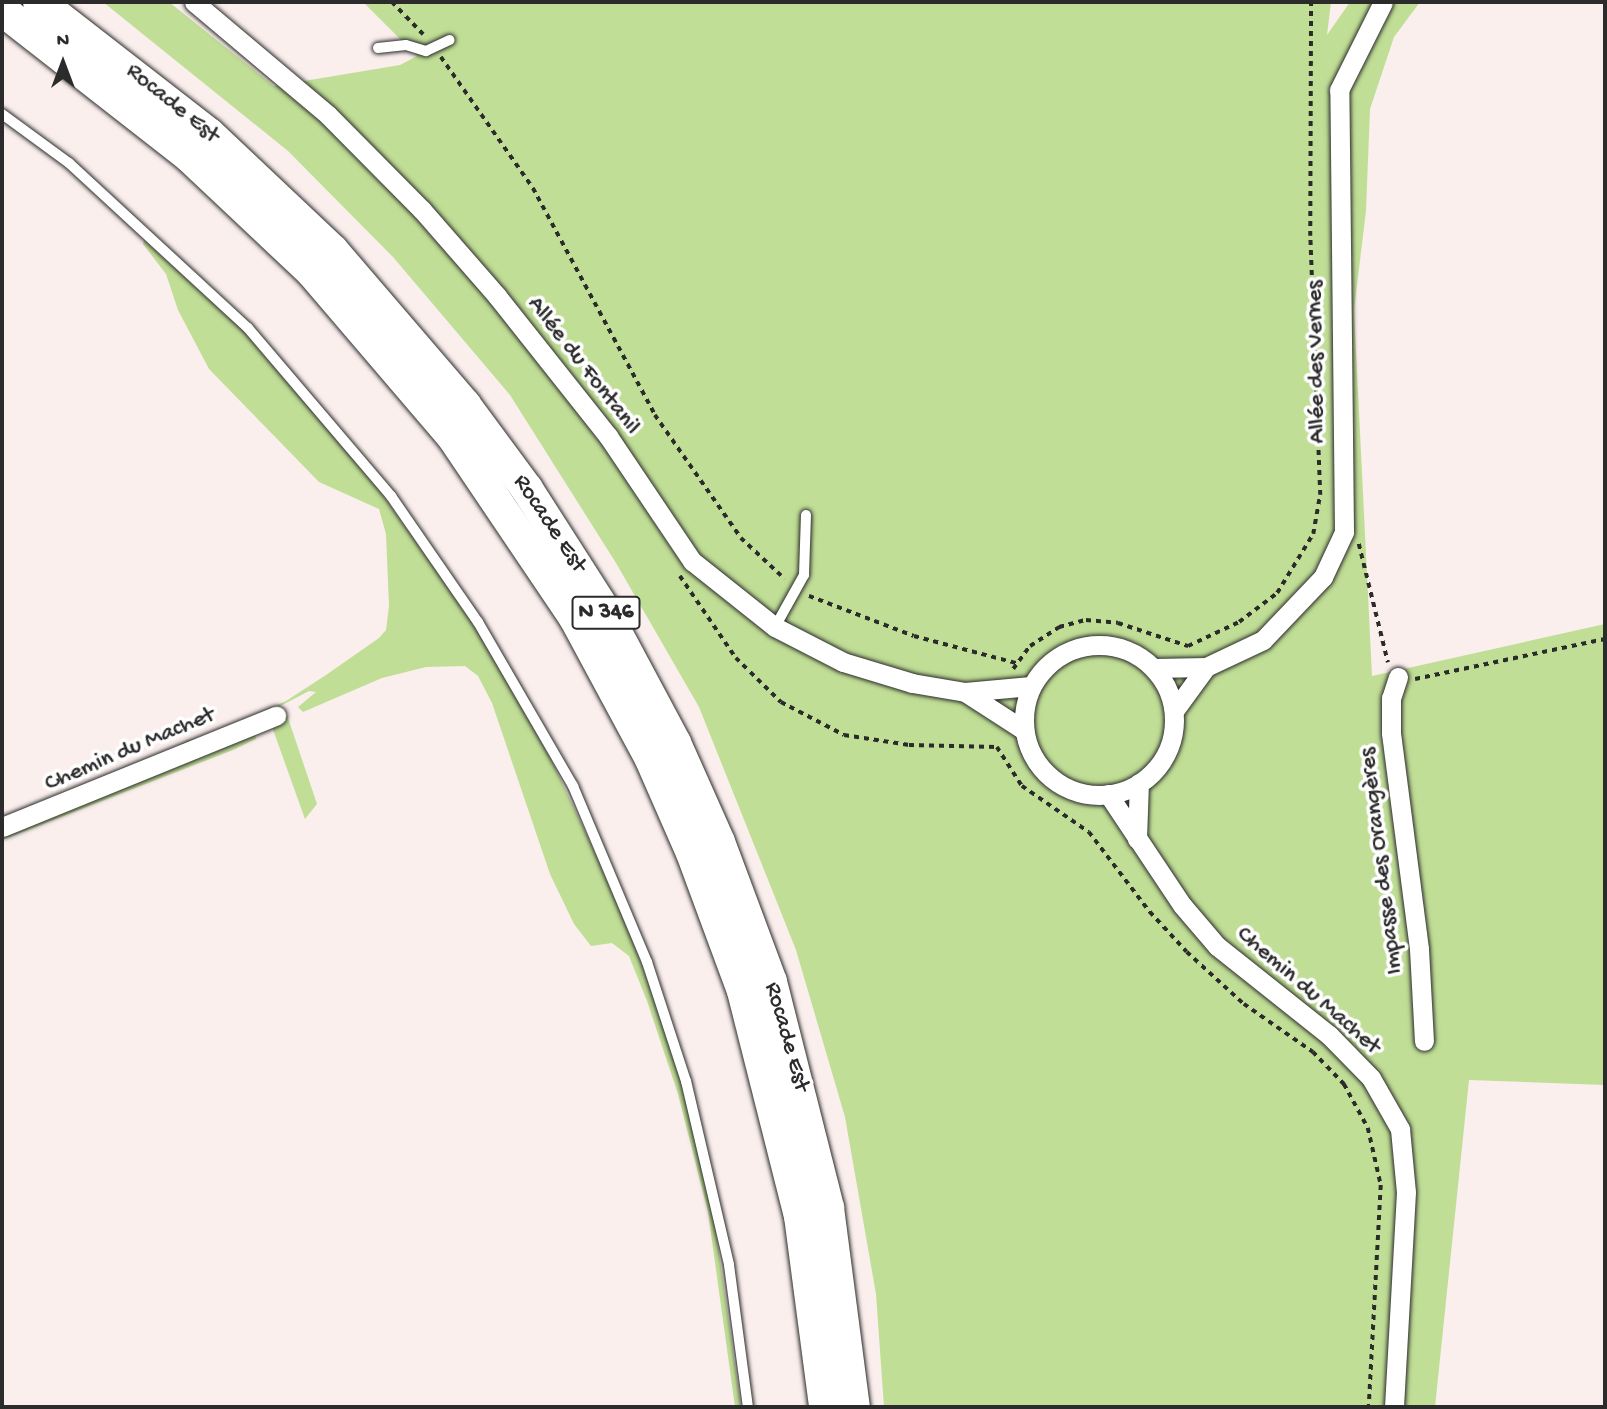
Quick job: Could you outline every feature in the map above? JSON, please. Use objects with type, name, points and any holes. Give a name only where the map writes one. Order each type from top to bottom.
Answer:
[{"type":"highway","name":"Rocade Est","points":[[39,2],[209,134],[332,251],[465,405],[527,489],[603,608],[681,755],[719,842],[771,982],[828,1208],[854,1407]]},
{"type":"highway","name":"Rocade Est","points":[[2,10],[189,156],[312,272],[453,437],[575,618],[650,757],[692,853],[743,991],[800,1216],[825,1407]]},
{"type":"street","name":"Allée du Fontanil","points":[[194,2],[328,115],[422,210],[498,296],[608,436],[692,561],[775,627],[843,662],[912,683],[965,692],[1031,686]]},
{"type":"street","name":"Allée des Vernes","points":[[1154,668],[1206,667],[1263,640],[1323,577],[1344,532],[1339,90],[1383,2]]},
{"type":"street","points":[[1088,645],[1124,649],[1154,668],[1174,710],[1167,752],[1139,783],[1108,794],[1084,793],[1053,779],[1031,752],[1024,730],[1024,708],[1031,686],[1045,667],[1065,652],[1088,645]]},
{"type":"street","name":"Allée des Vernes","points":[[1174,710],[1206,667]]},
{"type":"street","name":"Impasse des Orangères","points":[[1398,677],[1391,698],[1391,733],[1419,949],[1424,1041]]},
{"type":"street","name":"Allée du Fontanil","points":[[965,692],[999,717],[1024,730]]},
{"type":"street","name":"Chemin du Machet","points":[[2,827],[276,716]]},
{"type":"street","points":[[1137,839],[1139,783]]},
{"type":"street","name":"Chemin du Machet","points":[[1108,794],[1182,905],[1217,946],[1329,1035],[1371,1078],[1400,1129],[1406,1192],[1394,1407]]},
{"type":"lane","points":[[378,48],[435,49],[450,40]]},
{"type":"lane","points":[[2,114],[69,163],[248,328],[391,496],[478,622],[566,774],[647,962],[686,1080],[729,1265],[748,1407]]},
{"type":"lane","points":[[775,627],[804,575],[806,515]]},
{"type":"path","points":[[392,2],[435,49],[533,188],[654,415],[741,538],[797,590],[850,615],[1016,663]]},
{"type":"path","points":[[1005,687],[1016,663],[1030,646],[1059,627],[1093,620],[1188,646],[1239,622],[1277,593],[1313,534],[1320,495],[1310,236],[1311,2]]},
{"type":"path","points":[[1344,532],[1364,553],[1389,664],[1398,677],[1417,679],[1605,639]]},
{"type":"path","points":[[674,568],[736,658],[781,702],[844,735],[909,745],[997,747]]},
{"type":"path","points":[[999,717],[997,747],[1022,786],[1089,832],[1150,912],[1187,952],[1244,1004],[1313,1052],[1344,1084],[1368,1128],[1381,1185],[1369,1407]]},
{"type":"green space","points":[[103,2],[169,2],[274,86],[400,65],[417,56],[363,2],[1331,2],[1327,35],[1350,2],[1420,2],[1394,37],[1370,109],[1366,211],[1354,310],[1372,676],[1605,624],[1605,1085],[1469,1080],[1435,1407],[884,1407],[876,1294],[845,1117],[796,950],[699,707],[616,563],[510,395],[393,257],[288,151]]},
{"type":"green space","points":[[144,240],[243,330],[377,487],[475,625],[551,759],[620,906],[674,1053],[711,1197],[741,1407],[735,1407],[708,1212],[678,1094],[647,1001],[629,956],[612,943],[591,946],[574,924],[550,874],[492,703],[478,676],[465,666],[426,667],[382,678],[303,712],[298,707],[316,692],[309,691],[267,713],[167,753],[187,740],[199,739],[286,701],[379,638],[386,630],[389,606],[386,534],[379,509],[319,482],[209,369],[178,310],[166,274],[143,244]]},
{"type":"green space","points":[[287,715],[317,804],[305,819],[271,724]]},
{"type":"green space","points":[[254,730],[256,739],[233,750],[2,840],[2,832]]}]
